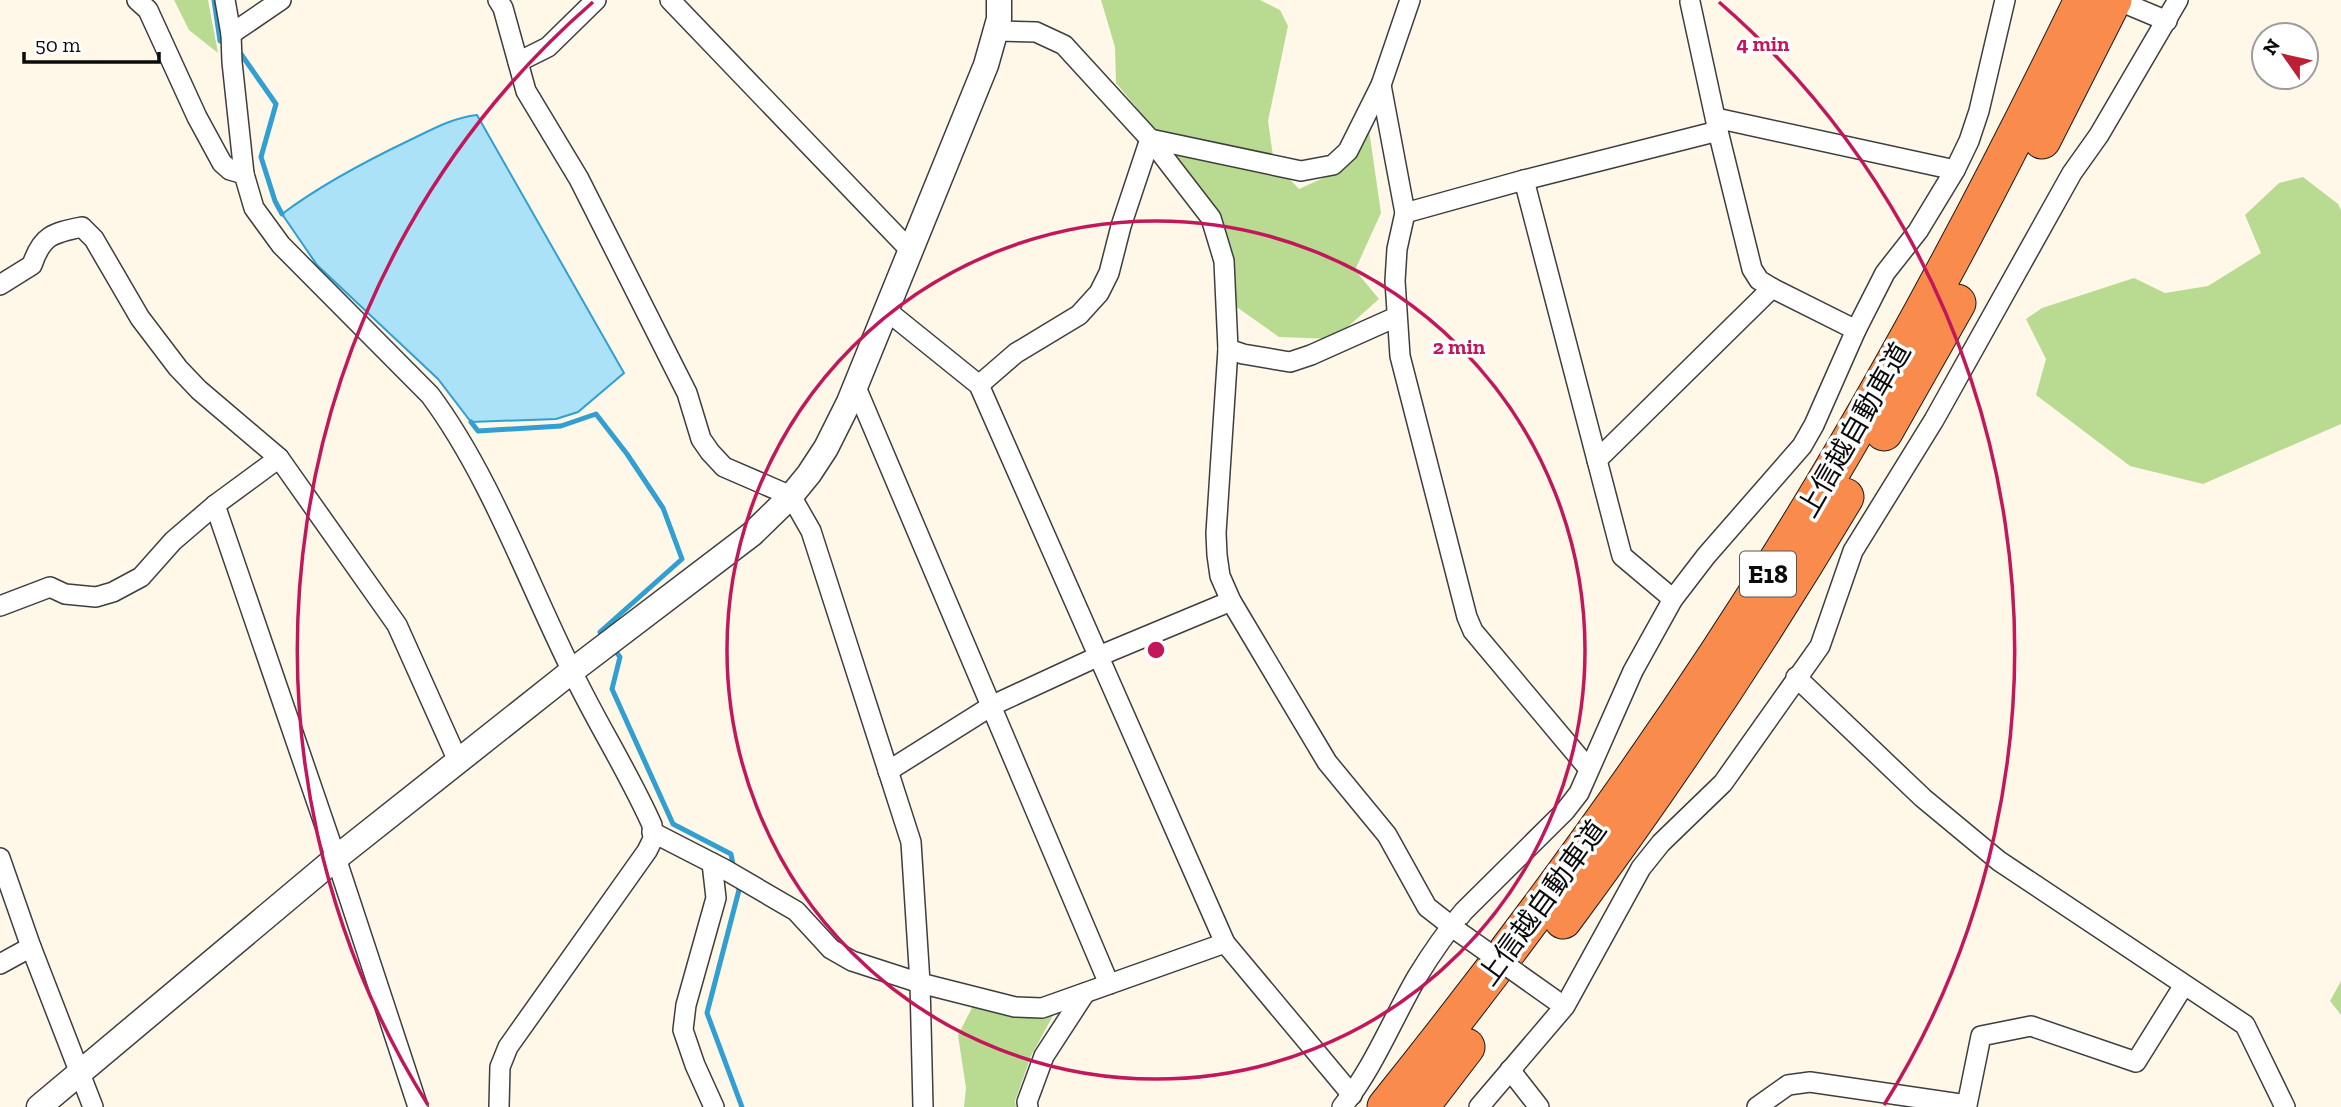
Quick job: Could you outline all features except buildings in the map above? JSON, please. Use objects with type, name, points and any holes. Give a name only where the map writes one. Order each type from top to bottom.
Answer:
[{"type":"highway","name":"上信越自動車道","points":[[1386,1107],[1490,975],[1601,823],[1665,732],[1782,553],[1848,444],[1950,262],[2083,0]]},
{"type":"highway","name":"上信越自動車道","points":[[1420,1107],[1623,836],[1733,678],[1797,577],[1920,369],[2024,177],[2115,0]]},
{"type":"street","points":[[137,0],[148,10],[222,163],[230,170],[244,174]]},
{"type":"street","points":[[225,0],[231,34],[244,174],[254,208],[281,245],[430,395],[446,416],[484,485],[572,671],[652,825],[653,839],[647,851],[508,1047],[500,1067],[499,1107]]},
{"type":"street","points":[[231,34],[281,0]]},
{"type":"street","points":[[498,0],[503,9],[526,91],[579,179],[687,393],[701,439],[724,467],[791,496],[811,531],[911,842],[920,983],[923,1107]]},
{"type":"street","points":[[518,62],[548,47],[596,0]]},
{"type":"street","points":[[670,0],[911,250]]},
{"type":"street","points":[[39,1107],[337,858],[572,671],[752,534],[791,496],[826,448],[849,402],[986,65],[996,31],[999,0]]},
{"type":"street","points":[[1150,139],[1301,171],[1333,165],[1348,151],[1381,85],[1410,0]]},
{"type":"street","points":[[886,310],[979,385],[1225,943],[1347,1101],[1370,1067],[1418,976],[1455,929],[1464,911],[1565,811],[1579,793],[1633,671],[1673,599],[1706,556],[1802,446],[1885,273],[1918,231],[1955,170],[1969,141],[1979,111],[2005,0]]},
{"type":"street","points":[[2115,0],[2160,18]]},
{"type":"street","points":[[1479,1107],[1560,1003],[1641,868],[1661,843],[1723,783],[1820,646],[1853,551],[1934,420],[2072,173],[2099,135],[2160,18],[2178,0]]},
{"type":"street","points":[[1689,1],[1752,269],[1759,280],[1772,288],[1856,330]]},
{"type":"street","points":[[996,31],[1036,32],[1064,45],[1150,139],[1210,218],[1224,261],[1228,349],[1216,533],[1220,576],[1231,601],[1327,762],[1387,835],[1427,907],[1560,1003]]},
{"type":"street","points":[[1381,85],[1405,213],[1397,249],[1395,281],[1400,356],[1467,617],[1473,631],[1588,768]]},
{"type":"street","points":[[1405,213],[1717,125],[1955,170]]},
{"type":"street","points":[[979,385],[1016,353],[1079,315],[1099,293],[1109,272],[1150,139]]},
{"type":"street","points":[[1524,180],[1622,556],[1673,599]]},
{"type":"street","points":[[0,285],[32,265],[38,247],[52,234],[82,228],[94,239],[140,318],[178,368],[199,390],[279,458],[397,625],[458,761]]},
{"type":"street","points":[[1597,460],[1772,288]]},
{"type":"street","points":[[1228,349],[1290,362],[1396,317]]},
{"type":"street","points":[[855,385],[1109,984]]},
{"type":"street","points":[[0,606],[50,587],[65,594],[96,597],[113,592],[141,577],[173,541],[215,505],[279,458]]},
{"type":"street","points":[[215,505],[337,858],[418,1107]]},
{"type":"street","points":[[888,771],[992,705],[1098,656],[1231,601]]},
{"type":"street","points":[[1797,677],[1923,798],[1999,861],[2245,1024],[2285,1107]]},
{"type":"street","points":[[652,832],[754,885],[796,911],[831,949],[852,961],[920,983],[1015,1007],[1042,1008],[1225,943]]},
{"type":"street","points":[[0,858],[93,1107]]},
{"type":"street","points":[[715,1107],[695,1065],[683,1030],[685,1005],[716,898],[718,866]]},
{"type":"street","points":[[0,964],[31,947]]},
{"type":"street","points":[[1757,1107],[1788,1085],[1810,1082],[1967,1105],[1981,1036],[2031,1026],[2136,1062],[2184,985]]},
{"type":"street","points":[[1028,1107],[1027,1102],[1044,1056],[1084,993]]},
{"type":"street","points":[[1510,1070],[1539,1107]]},
{"type":"green space","points":[[174,0],[208,0],[218,53],[189,30]]},
{"type":"green space","points":[[1101,0],[1260,0],[1280,10],[1288,26],[1268,121],[1274,163],[1299,189],[1339,171],[1369,130],[1381,213],[1355,270],[1379,299],[1334,339],[1279,337],[1231,303],[1215,210],[1164,141],[1116,83],[1115,47]]},
{"type":"green space","points":[[2303,177],[2338,204],[2341,210],[2341,424],[2203,484],[2130,466],[2036,395],[2046,359],[2026,319],[2042,308],[2134,278],[2165,293],[2208,286],[2261,253],[2245,215],[2279,183]]},
{"type":"green space","points":[[2341,981],[2341,1015],[2330,1001]]},
{"type":"green space","points":[[974,1004],[1010,1017],[1055,1012],[1031,1056],[1015,1101],[1016,1107],[964,1107],[966,1088],[958,1035]]},
{"type":"water","points":[[477,115],[624,373],[578,412],[556,419],[471,422],[438,379],[317,265],[282,214],[328,183],[377,156],[443,124]]},
{"type":"waterway","points":[[214,0],[220,41]]},
{"type":"waterway","points":[[241,54],[276,104],[261,157],[282,214]]},
{"type":"waterway","points":[[471,422],[478,431],[561,426],[596,414],[663,508],[682,559],[600,632],[605,638]]},
{"type":"waterway","points":[[613,648],[620,657],[612,689],[673,824],[731,854],[734,870]]},
{"type":"waterway","points":[[737,883],[739,890],[707,1013],[742,1107]]}]
